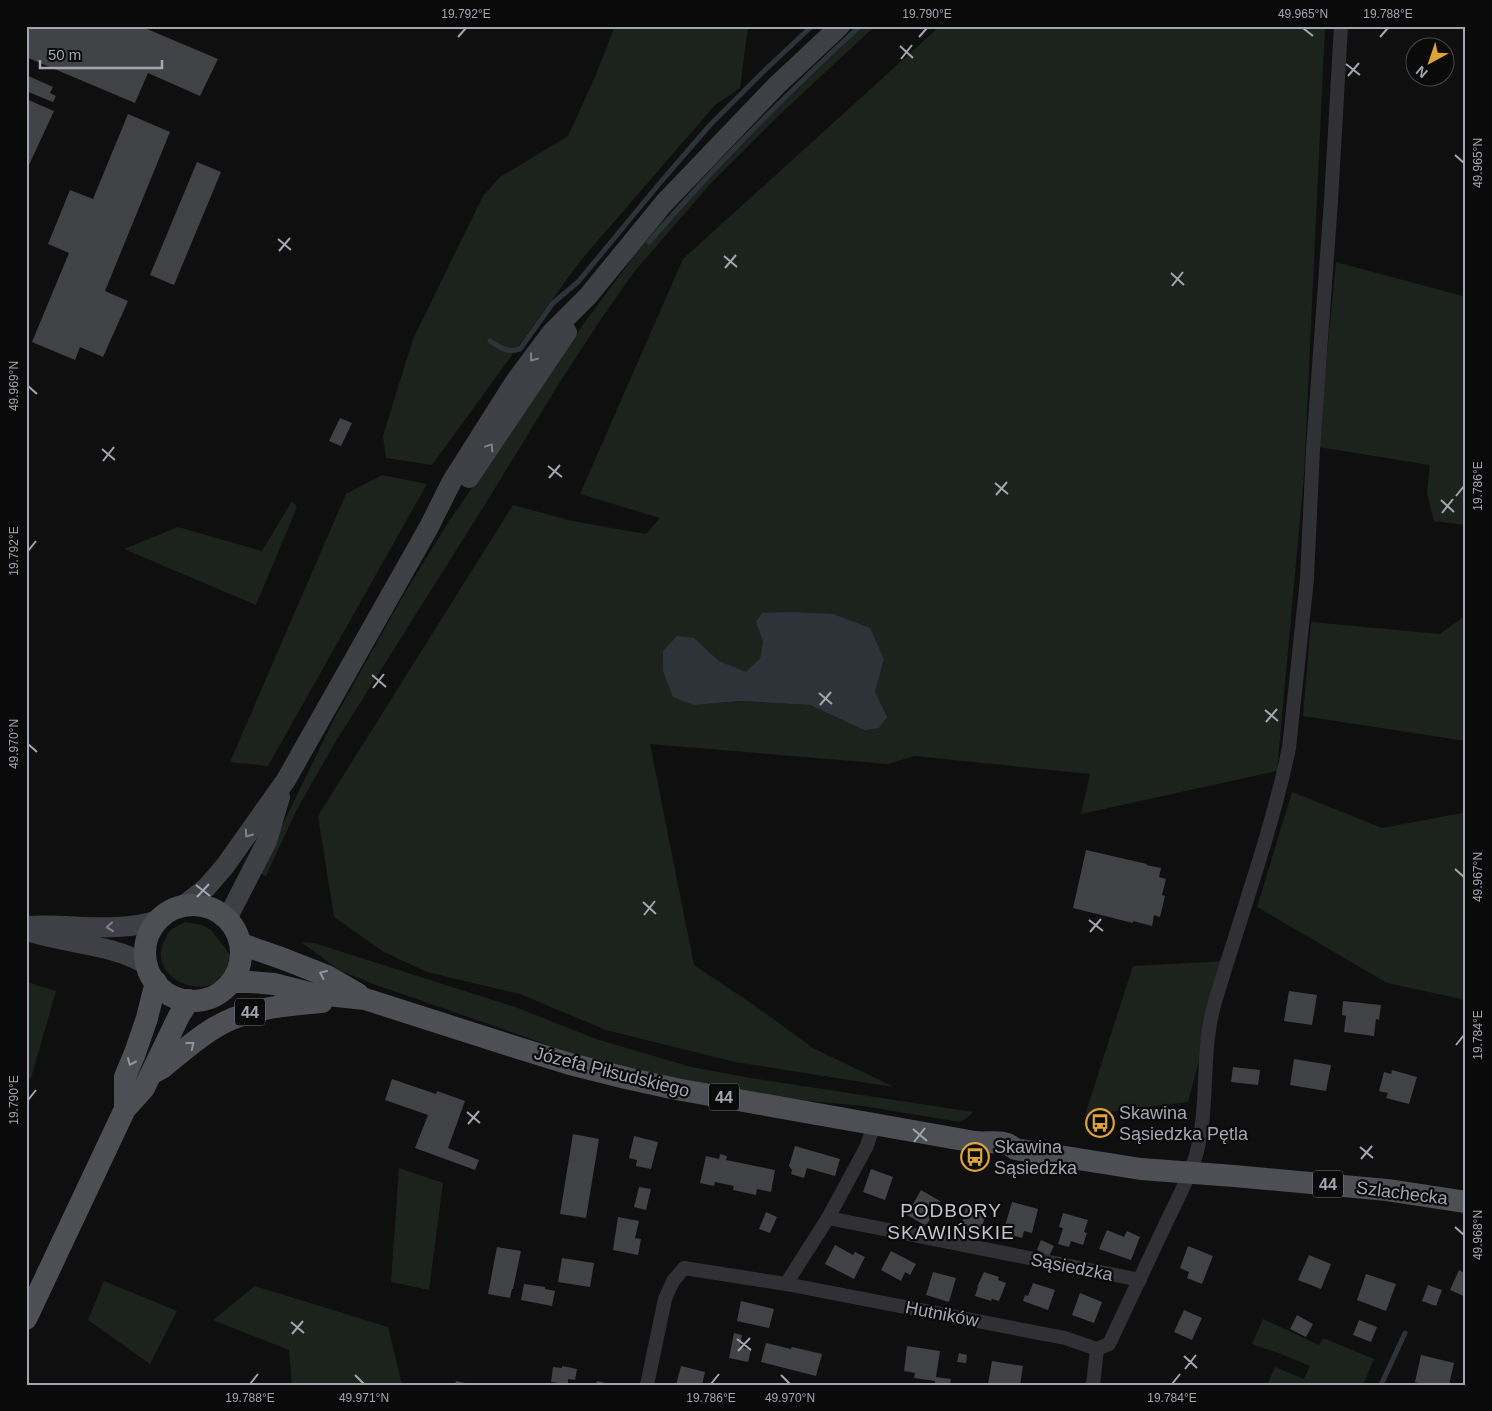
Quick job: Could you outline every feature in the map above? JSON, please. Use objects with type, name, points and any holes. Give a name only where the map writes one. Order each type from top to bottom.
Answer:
[{"type":"main road","points":[[26,926],[48,925],[100,928],[149,923],[183,906],[206,888],[225,866],[286,780],[429,527],[452,481],[514,383],[552,332],[588,296],[664,203],[777,85],[840,26]]},
{"type":"main road","points":[[227,919],[267,841],[286,780]]},
{"type":"main road","points":[[183,906],[202,905],[220,912],[234,926],[241,944]]},
{"type":"main road","name":"44","points":[[125,1109],[125,1076],[135,1054],[147,1018],[151,974],[146,946],[152,928],[158,920]]},
{"type":"main road","points":[[26,930],[49,938],[126,955],[151,974]]},
{"type":"main road","name":"Józefa Piłsudskiego","points":[[241,944],[327,976],[365,998],[570,1064],[676,1089],[984,1143],[989,1148],[1009,1151],[1015,1149],[1117,1166],[1189,1172]]},
{"type":"main road","name":"44","points":[[151,974],[162,989],[170,995],[189,1000],[208,998],[217,994],[232,982],[240,964],[241,944]]},
{"type":"main road","name":"Józefa Piłsudskiego","points":[[232,982],[266,984],[309,992],[365,998]]},
{"type":"main road","name":"44","points":[[151,1074],[162,1068],[214,1028],[247,1012],[284,1005],[365,998]]},
{"type":"main road","name":"44","points":[[26,1319],[125,1109],[144,1088],[179,1016],[189,1000]]},
{"type":"main road","name":"Szlachecka","points":[[1189,1172],[1388,1190],[1466,1202]]},
{"type":"street","points":[[1140,1280],[1195,1157],[1202,1126],[1206,1048],[1214,1004],[1265,836],[1289,748],[1306,580],[1313,449],[1332,201],[1341,26]]},
{"type":"street","points":[[786,1284],[828,1218],[867,1146],[874,1124]]},
{"type":"street","name":"Sąsiedzka","points":[[828,1218],[1140,1280],[1109,1344],[1097,1349]]},
{"type":"street","name":"Hutników","points":[[646,1385],[665,1300],[673,1281],[684,1268],[786,1284],[1065,1338],[1097,1349]]},
{"type":"street","points":[[1093,1385],[1097,1349]]},
{"type":"shaded area","points":[[615,26],[748,26],[740,88],[715,105],[581,260],[432,465],[386,458],[383,436],[413,339],[483,196],[500,177],[568,136],[595,77]]},
{"type":"shaded area","points":[[856,26],[875,26],[777,117],[711,183],[634,272],[558,385],[333,746],[296,811],[266,876],[259,873],[334,719],[403,596],[446,526],[582,326],[648,237],[719,160]]},
{"type":"shaded area","points":[[940,26],[1325,26],[1304,475],[1277,771],[1081,814],[1090,774],[915,756],[888,764],[650,744],[694,965],[754,1005],[813,1048],[894,1087],[735,1062],[606,1030],[520,994],[427,972],[384,952],[334,917],[318,816],[513,505],[572,521],[646,534],[660,518],[580,494],[683,259]],"holes":[[[756,622],[884,659],[864,730],[810,705],[740,701],[694,705],[694,638],[719,661],[746,673],[760,658],[763,642]]]},
{"type":"shaded area","points":[[1336,262],[1466,297],[1466,525],[1434,521],[1427,493],[1430,465],[1318,447]]},
{"type":"shaded area","points":[[382,475],[427,484],[268,766],[230,762],[346,494]]},
{"type":"shaded area","points":[[292,501],[297,507],[256,605],[124,549],[178,527],[262,551]]},
{"type":"shaded area","points":[[762,613],[833,614],[870,628],[884,659],[875,692],[887,717],[879,728],[864,730],[810,705],[740,701],[694,705],[673,697],[663,671],[663,651],[677,636],[694,638],[719,661],[746,672],[760,658],[763,642],[756,622]]},
{"type":"shaded area","points":[[1466,615],[1466,741],[1303,716],[1311,622],[1440,634]]},
{"type":"shaded area","points":[[1466,791],[1466,1000],[1387,983],[1257,907],[1292,792],[1382,828],[1462,813]]},
{"type":"shaded area","points":[[186,922],[202,925],[211,930],[233,959],[227,974],[215,983],[203,986],[190,985],[178,981],[168,973],[162,963],[161,951],[168,933]]},
{"type":"shaded area","points":[[301,942],[314,943],[518,1008],[596,1039],[691,1067],[973,1112],[960,1122],[863,1106],[769,1097],[680,1081],[574,1054],[371,983],[339,970]]},
{"type":"shaded area","points":[[1226,961],[1188,1102],[1085,1115],[1133,966]]},
{"type":"shaded area","points":[[26,982],[56,991],[31,1078],[26,1077]]},
{"type":"shaded area","points":[[399,1168],[443,1183],[429,1290],[391,1282]]},
{"type":"shaded area","points":[[104,1281],[177,1311],[150,1364],[88,1320]]},
{"type":"shaded area","points":[[255,1286],[388,1327],[402,1385],[292,1385],[289,1350],[213,1320]]},
{"type":"shaded area","points":[[1263,1319],[1319,1345],[1323,1338],[1374,1359],[1363,1385],[1267,1385],[1275,1367],[1304,1379],[1310,1366],[1252,1344]]},
{"type":"building","points":[[26,26],[140,26],[218,59],[200,96],[148,73],[135,103],[26,57]]},
{"type":"building","points":[[26,75],[53,87],[50,93],[56,96],[53,102],[26,91]]},
{"type":"building","points":[[26,99],[54,111],[29,165],[26,164]]},
{"type":"building","points":[[128,114],[170,132],[105,291],[128,301],[103,357],[80,347],[75,360],[32,342],[69,253],[48,244],[70,190],[93,199]]},
{"type":"building","points":[[197,162],[221,172],[174,285],[150,275]]},
{"type":"building","points":[[340,418],[352,423],[341,446],[329,441]]},
{"type":"building","points":[[1086,850],[1161,868],[1159,877],[1166,879],[1162,895],[1165,896],[1160,917],[1154,915],[1152,926],[1073,908]]},
{"type":"building","points":[[1289,991],[1317,995],[1312,1025],[1284,1021]]},
{"type":"building","points":[[1343,1001],[1381,1005],[1379,1020],[1376,1019],[1374,1036],[1344,1032],[1346,1016],[1342,1015]]},
{"type":"building","points":[[1294,1059],[1331,1065],[1326,1091],[1290,1085]]},
{"type":"building","points":[[1233,1067],[1260,1070],[1258,1085],[1231,1082]]},
{"type":"building","points":[[1392,1070],[1417,1077],[1409,1104],[1386,1098],[1388,1093],[1379,1091],[1384,1072],[1391,1074]]},
{"type":"building","points":[[392,1079],[436,1094],[437,1091],[465,1101],[448,1148],[479,1160],[475,1170],[415,1148],[428,1115],[385,1100]]},
{"type":"building","points":[[573,1134],[599,1139],[586,1218],[560,1214]]},
{"type":"building","points":[[634,1136],[658,1142],[651,1169],[636,1166],[637,1160],[629,1158]]},
{"type":"building","points":[[795,1146],[840,1159],[835,1176],[807,1168],[804,1178],[791,1174],[792,1170],[789,1166]]},
{"type":"building","points":[[720,1154],[727,1156],[726,1160],[775,1170],[771,1192],[757,1189],[756,1195],[733,1190],[734,1186],[715,1182],[714,1186],[700,1183],[706,1156],[719,1159]]},
{"type":"building","points":[[871,1169],[893,1177],[885,1200],[863,1192]]},
{"type":"building","points":[[639,1187],[651,1189],[646,1210],[634,1207]]},
{"type":"building","points":[[921,1190],[940,1201],[926,1226],[907,1215]]},
{"type":"building","points":[[1012,1202],[1038,1209],[1032,1233],[1024,1231],[1022,1238],[1011,1235],[1013,1228],[1005,1226]]},
{"type":"building","points":[[967,1203],[987,1208],[981,1232],[961,1227]]},
{"type":"building","points":[[766,1212],[777,1217],[770,1233],[759,1229]]},
{"type":"building","points":[[1063,1213],[1088,1220],[1084,1232],[1087,1233],[1083,1245],[1071,1241],[1069,1247],[1058,1244],[1063,1228],[1059,1227]]},
{"type":"building","points":[[618,1217],[639,1221],[635,1238],[641,1239],[638,1255],[613,1250]]},
{"type":"building","points":[[1107,1230],[1124,1237],[1127,1231],[1140,1237],[1131,1260],[1099,1249]]},
{"type":"building","points":[[964,1231],[972,1233],[970,1241],[962,1239]]},
{"type":"building","points":[[1041,1240],[1054,1246],[1049,1256],[1037,1250]]},
{"type":"building","points":[[835,1245],[853,1255],[855,1252],[865,1257],[854,1279],[825,1264]]},
{"type":"building","points":[[1188,1246],[1213,1256],[1202,1284],[1187,1278],[1189,1272],[1180,1268]]},
{"type":"building","points":[[497,1247],[521,1251],[510,1298],[488,1294]]},
{"type":"building","points":[[891,1251],[916,1264],[910,1275],[905,1272],[901,1281],[881,1270]]},
{"type":"building","points":[[1309,1255],[1331,1264],[1321,1289],[1298,1280]]},
{"type":"building","points":[[562,1258],[594,1263],[590,1287],[558,1282]]},
{"type":"building","points":[[1459,1270],[1466,1274],[1466,1297],[1450,1290]]},
{"type":"building","points":[[933,1272],[956,1278],[949,1302],[926,1295]]},
{"type":"building","points":[[984,1272],[999,1277],[998,1280],[1006,1283],[999,1301],[992,1299],[991,1301],[975,1296]]},
{"type":"building","points":[[1366,1274],[1396,1284],[1386,1311],[1357,1300]]},
{"type":"building","points":[[1033,1283],[1055,1290],[1048,1310],[1023,1301],[1025,1295],[1028,1296]]},
{"type":"building","points":[[524,1284],[545,1287],[545,1289],[555,1291],[552,1306],[521,1300]]},
{"type":"building","points":[[1428,1285],[1442,1290],[1436,1306],[1422,1301]]},
{"type":"building","points":[[1080,1293],[1102,1302],[1094,1323],[1072,1315]]},
{"type":"building","points":[[741,1301],[774,1309],[769,1328],[737,1321]]},
{"type":"building","points":[[1184,1310],[1202,1318],[1192,1340],[1174,1332]]},
{"type":"building","points":[[1297,1315],[1313,1324],[1306,1337],[1290,1329]]},
{"type":"building","points":[[1359,1320],[1377,1327],[1371,1342],[1353,1335]]},
{"type":"building","points":[[734,1333],[742,1335],[740,1347],[751,1350],[748,1362],[729,1358]]},
{"type":"building","points":[[766,1343],[822,1354],[816,1376],[761,1362]]},
{"type":"building","points":[[907,1346],[940,1351],[936,1377],[951,1379],[950,1385],[935,1385],[935,1381],[914,1378],[915,1373],[904,1371]]},
{"type":"building","points":[[959,1353],[967,1355],[966,1363],[957,1362]]},
{"type":"building","points":[[1421,1355],[1454,1363],[1449,1385],[1428,1385],[1415,1382]]},
{"type":"building","points":[[992,1361],[1023,1366],[1020,1385],[988,1384]]},
{"type":"building","points":[[562,1366],[577,1369],[575,1380],[568,1379],[568,1384],[551,1382],[553,1367],[562,1368]]},
{"type":"building","points":[[681,1366],[705,1372],[702,1385],[676,1385]]},
{"type":"building","points":[[456,1381],[470,1384],[470,1385],[455,1385]]},
{"type":"building","points":[[597,1381],[610,1384],[610,1385],[596,1385]]},
{"type":"waterway","points":[[490,341],[508,350],[520,349],[553,303],[578,282],[710,125],[812,26]]},
{"type":"waterway","points":[[649,242],[751,131],[860,26]]},
{"type":"waterway","points":[[1381,1385],[1405,1333]]},
{"type":"place","name":"Skawina Sąsiedzka Pętla","points":[[1100,1123]]},
{"type":"place","name":"Skawina Sąsiedzka","points":[[975,1157]]},
{"type":"district","name":"PODBORY SKAWIŃSKIE","points":[[951,1221]]}]
